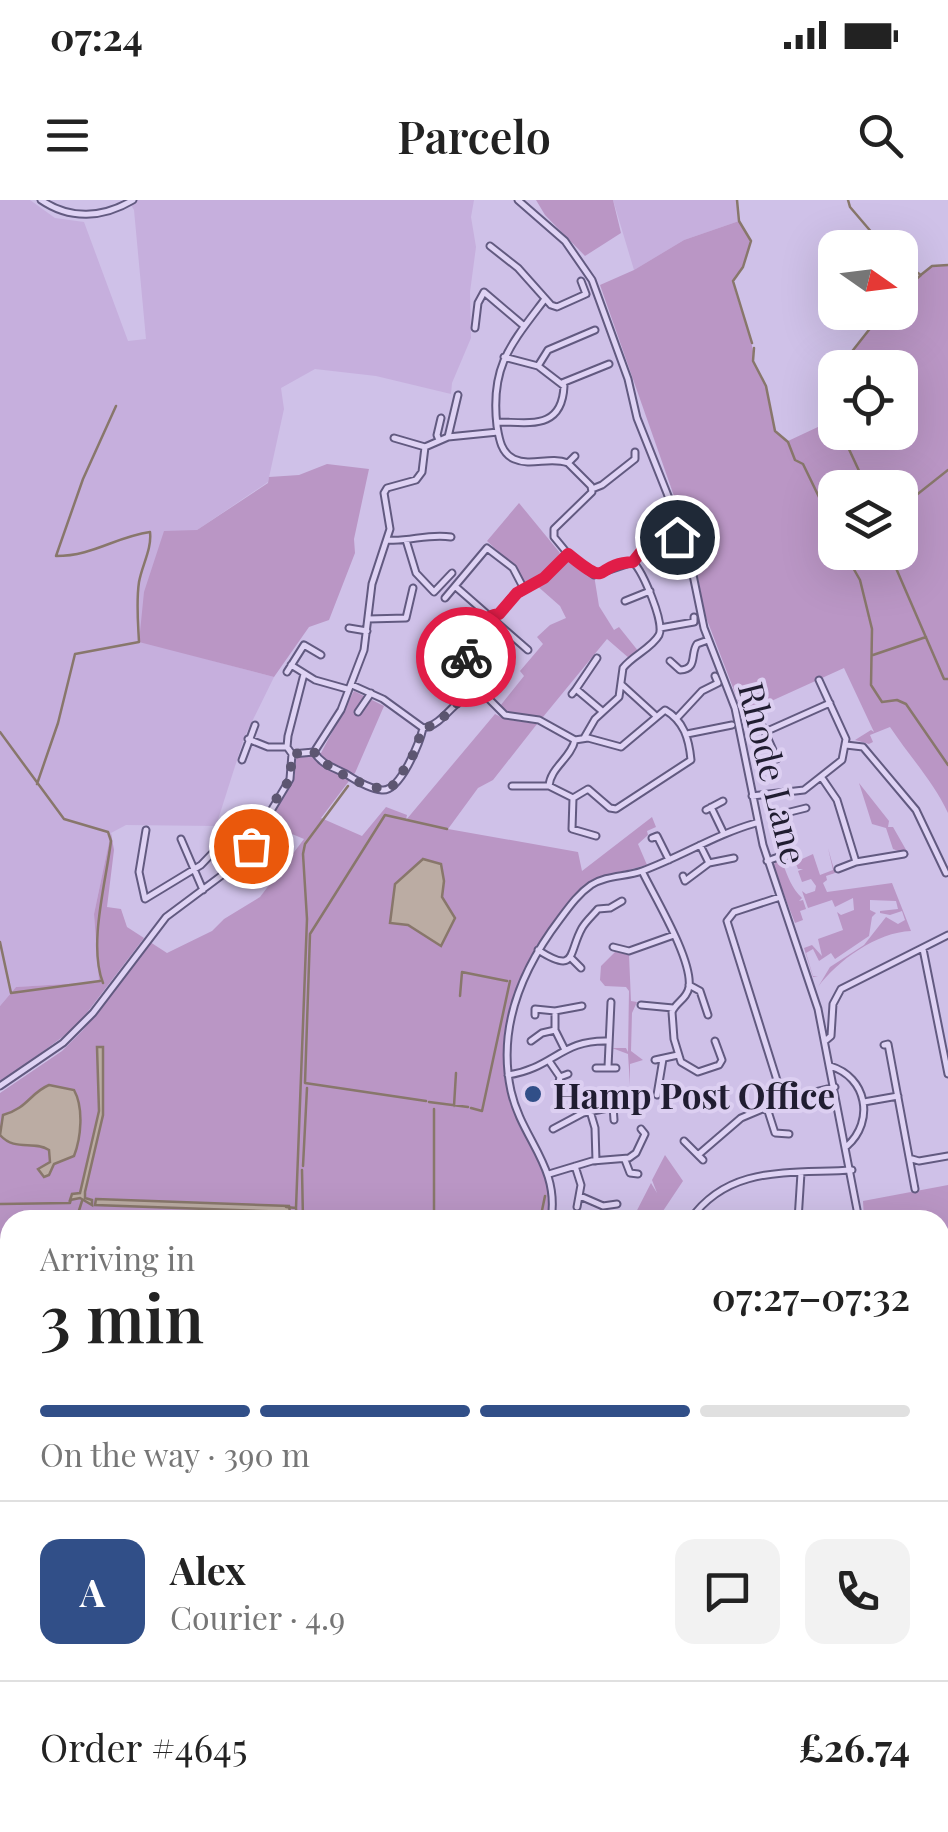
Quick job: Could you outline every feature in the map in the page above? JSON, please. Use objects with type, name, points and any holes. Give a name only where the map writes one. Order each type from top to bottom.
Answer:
[{"type":"street","points":[[41,200],[54,208],[80,214],[112,211],[133,200]]},
{"type":"street","name":"Rhode Lane","points":[[518,200],[572,249],[596,289],[638,418],[686,540],[708,640],[732,696],[768,861],[818,1009],[858,1210]]},
{"type":"street","points":[[490,246],[557,307],[586,294],[581,281]]},
{"type":"street","points":[[475,328],[478,303],[484,292],[524,326]]},
{"type":"street","points":[[545,299],[507,347],[498,373],[494,388],[501,446],[512,458],[535,462],[556,458],[568,463],[592,490]]},
{"type":"street","points":[[538,366],[548,350],[595,330]]},
{"type":"street","points":[[497,422],[534,424],[546,420],[563,398],[562,384],[538,366],[503,360]]},
{"type":"street","points":[[562,384],[609,364]]},
{"type":"street","points":[[448,437],[458,394]]},
{"type":"street","points":[[440,440],[437,435],[441,418]]},
{"type":"street","points":[[394,438],[425,446],[448,437],[498,432]]},
{"type":"street","points":[[314,752],[340,710],[367,631],[372,584],[390,529],[384,494],[391,486],[416,480],[422,472],[425,446]]},
{"type":"street","points":[[635,452],[635,459],[592,490],[553,531],[568,554],[594,575],[633,562],[649,542],[672,530],[677,537]]},
{"type":"street","points":[[568,463],[575,456]]},
{"type":"street","points":[[388,540],[450,537]]},
{"type":"street","points":[[406,540],[416,572],[434,592],[452,572]]},
{"type":"street","points":[[445,598],[488,548],[513,568],[524,588]]},
{"type":"street","points":[[473,692],[474,670],[461,646],[478,625],[502,612],[511,598],[544,578],[568,554]]},
{"type":"street","points":[[584,738],[602,711],[619,697],[623,668],[658,637],[660,628],[646,580],[633,562]]},
{"type":"street","points":[[456,587],[528,650]]},
{"type":"street","points":[[368,619],[406,618],[413,588]]},
{"type":"street","points":[[625,601],[650,592]]},
{"type":"street","points":[[660,628],[694,622],[694,616]]},
{"type":"street","points":[[349,628],[367,631]]},
{"type":"street","points":[[670,661],[686,670],[693,663],[694,648],[708,640]]},
{"type":"street","points":[[321,656],[304,645],[289,668],[371,693],[423,728],[435,725],[455,702],[473,692],[484,695],[505,715],[539,720],[576,740],[584,738],[609,746],[624,746],[665,710],[676,719],[686,734],[691,755],[688,763],[619,808],[610,808],[588,789],[574,798]]},
{"type":"street","points":[[597,658],[574,691],[602,711]]},
{"type":"street","points":[[0,1086],[64,1043],[93,1013],[166,917],[241,861],[290,779],[292,754],[287,747],[304,674]]},
{"type":"street","points":[[676,719],[702,691],[718,683],[715,676]]},
{"type":"street","points":[[752,796],[800,791],[842,761],[846,745],[819,680]]},
{"type":"street","points":[[621,684],[656,715]]},
{"type":"street","points":[[358,712],[371,693]]},
{"type":"street","points":[[765,732],[830,702]]},
{"type":"street","points":[[760,721],[776,759]]},
{"type":"street","points":[[686,734],[732,724]]},
{"type":"street","points":[[242,760],[255,725]]},
{"type":"street","points":[[314,752],[320,761],[352,778],[378,790],[388,790],[398,782],[411,760],[423,728]]},
{"type":"street","points":[[248,739],[268,747],[287,747]]},
{"type":"street","points":[[549,786],[550,778],[572,752],[576,740]]},
{"type":"street","points":[[846,745],[863,746],[914,807],[946,873]]},
{"type":"street","points":[[292,754],[314,752]]},
{"type":"street","points":[[822,778],[837,800],[856,862]]},
{"type":"street","points":[[512,786],[549,786],[574,798]]},
{"type":"street","points":[[786,813],[804,809],[800,791]]},
{"type":"street","points":[[574,798],[572,829],[596,836]]},
{"type":"street","points":[[724,801],[708,808],[724,834]]},
{"type":"street","points":[[552,1210],[550,1174],[517,1111],[508,1075],[508,1042],[524,974],[575,899],[587,888],[612,876],[642,871],[758,823]]},
{"type":"street","points":[[146,830],[139,872],[145,899],[192,870],[224,841]]},
{"type":"street","points":[[652,838],[657,836],[668,860]]},
{"type":"street","points":[[180,838],[203,890]]},
{"type":"street","points":[[700,845],[709,863]]},
{"type":"street","points":[[838,868],[904,854]]},
{"type":"street","points":[[768,861],[784,855],[785,858]]},
{"type":"street","points":[[683,876],[686,880],[709,863],[734,858]]},
{"type":"street","points":[[642,871],[674,936],[689,986],[673,1008]]},
{"type":"street","points":[[780,897],[731,913],[727,923],[781,1094],[786,1099]]},
{"type":"street","points":[[538,950],[558,961],[570,957],[582,928],[598,906],[610,908],[616,900]]},
{"type":"street","points":[[825,1041],[832,1034],[834,1004],[845,986],[948,934]]},
{"type":"street","points":[[613,947],[629,951],[674,936]]},
{"type":"street","points":[[923,948],[948,1074]]},
{"type":"street","points":[[570,957],[580,968]]},
{"type":"street","points":[[689,986],[700,991],[708,1015]]},
{"type":"street","points":[[533,1011],[555,1010],[568,1004],[582,1006]]},
{"type":"street","points":[[818,1009],[834,1004]]},
{"type":"street","points":[[641,1005],[673,1008]]},
{"type":"street","points":[[596,1068],[612,1067],[609,1006]]},
{"type":"street","points":[[673,1008],[678,1055],[686,1068],[704,1074],[722,1062],[716,1041]]},
{"type":"street","points":[[555,1010],[555,1030],[566,1050]]},
{"type":"street","points":[[531,1042],[542,1033],[555,1030]]},
{"type":"street","points":[[508,1075],[535,1070],[585,1041],[609,1042]]},
{"type":"street","points":[[884,1045],[888,1044],[916,1190]]},
{"type":"street","points":[[655,1060],[678,1055]]},
{"type":"street","points":[[657,1095],[663,1059]]},
{"type":"street","points":[[549,1062],[559,1079],[568,1074]]},
{"type":"street","points":[[830,1066],[851,1078],[864,1102],[861,1125],[847,1146]]},
{"type":"street","points":[[684,1142],[701,1158],[735,1121],[786,1099],[834,1087]]},
{"type":"street","points":[[864,1102],[898,1096]]},
{"type":"street","points":[[553,1129],[590,1112],[623,1105]]},
{"type":"street","points":[[613,1106],[614,1120]]},
{"type":"street","points":[[766,1108],[775,1133],[789,1134]]},
{"type":"street","points":[[590,1112],[596,1160]]},
{"type":"street","points":[[550,1174],[596,1160],[625,1160],[636,1153],[646,1132]]},
{"type":"street","points":[[910,1156],[922,1161],[948,1156]]},
{"type":"street","points":[[625,1160],[628,1175],[638,1174]]},
{"type":"street","points":[[575,1166],[580,1196],[577,1207]]},
{"type":"street","points":[[698,1210],[709,1197],[732,1182],[759,1176],[852,1170]]},
{"type":"street","points":[[799,1210],[802,1173]]},
{"type":"street","points":[[580,1196],[608,1210],[616,1204]]},
{"type":"shaded area","points":[[0,200],[30,200],[55,218],[84,222],[128,341],[146,339],[134,210],[128,200],[474,200],[471,217],[476,247],[470,292],[471,338],[451,394],[376,376],[315,369],[281,388],[284,409],[268,482],[197,530],[169,649],[274,677],[244,738],[216,826],[126,825],[111,833],[94,914],[99,982],[16,987],[0,1006]]},
{"type":"shaded area","points":[[536,200],[613,200],[621,233],[585,256],[545,215]]},
{"type":"shaded area","points":[[613,200],[737,200],[739,221],[684,240],[634,270]]},
{"type":"shaded area","points":[[739,221],[751,241],[743,267],[733,281],[753,361],[766,386],[775,431],[788,441],[818,427],[818,450],[918,450],[918,350],[853,350],[869,330],[918,330],[918,278],[932,266],[948,265],[948,813],[890,727],[870,735],[873,742],[869,744],[855,740],[871,730],[874,732],[844,668],[743,714],[704,612],[694,553],[600,285],[684,240]]},
{"type":"shaded area","points":[[327,464],[369,469],[354,539],[355,553],[329,620],[309,627],[274,677],[139,642],[144,592],[164,531],[197,530],[268,483],[269,477],[299,475]]},
{"type":"shaded area","points":[[519,503],[560,553],[545,574],[524,586],[515,567],[487,541]]},
{"type":"shaded area","points":[[568,554],[594,575],[599,606],[614,630],[619,627],[639,652],[630,659],[607,639],[543,717],[507,712],[500,706],[524,676],[520,671],[543,644],[537,637],[566,618],[560,606],[535,584]]},
{"type":"shaded area","points":[[354,691],[384,706],[355,773],[321,818],[362,836],[386,807],[407,815],[406,820],[495,714],[537,724],[493,780],[478,788],[448,829],[578,852],[582,871],[652,817],[656,827],[647,831],[648,835],[638,844],[647,865],[596,880],[569,902],[529,963],[511,1006],[503,1052],[505,1075],[543,1172],[549,1210],[0,1210],[0,1093],[62,1051],[83,1030],[150,942],[167,953],[212,931],[260,897],[304,839],[268,824],[295,775],[293,757],[321,753]]},
{"type":"shaded area","points":[[859,783],[909,855],[893,849],[886,828],[872,824]]},
{"type":"shaded area","points":[[111,833],[114,850],[107,907],[121,909],[127,927],[144,938],[76,1027],[0,1083],[0,1006],[16,987],[99,982],[94,914]]},
{"type":"shaded area","points":[[788,839],[796,856],[802,859],[813,854],[820,875],[833,870],[828,848],[835,873],[826,876],[823,883],[827,892],[892,883],[911,931],[872,942],[836,967],[818,987],[830,967],[864,945],[886,917],[898,924],[905,920],[902,911],[880,913],[898,909],[896,901],[870,900],[870,910],[876,913],[869,936],[835,959],[831,953],[819,961],[813,949],[806,953],[813,976],[818,977],[813,977],[804,948],[812,945],[822,956],[818,939],[843,930],[837,912],[841,915],[854,910],[853,898],[835,907],[832,900],[808,908],[802,891],[815,891],[816,886],[811,879],[802,882],[798,871],[803,869],[798,869],[794,859],[787,858],[792,852],[790,844],[780,847],[779,842]]},
{"type":"shaded area","points":[[423,859],[441,864],[442,897],[455,918],[441,946],[408,925],[390,923],[395,884]]},
{"type":"shaded area","points":[[777,860],[785,860],[788,878],[806,909],[800,911],[803,920],[795,923],[773,866]]},
{"type":"shaded area","points":[[615,952],[629,955],[631,1001],[637,1002],[632,1013],[631,1051],[643,1060],[630,1064],[630,1085],[628,1054],[612,1048],[626,1048],[628,1052],[629,991],[626,987],[605,986],[600,980],[601,966]]},
{"type":"shaded area","points":[[97,1047],[103,1047],[103,1115],[85,1192],[92,1205],[80,1198],[70,1200],[72,1194],[80,1193],[99,1111]]},
{"type":"shaded area","points":[[49,1085],[74,1090],[80,1123],[74,1156],[54,1164],[44,1177],[38,1169],[50,1162],[49,1150],[18,1145],[0,1135],[3,1115]]},
{"type":"shaded area","points":[[665,1155],[683,1181],[664,1210],[637,1210],[651,1183],[657,1193],[652,1180]]},
{"type":"shaded area","points":[[948,1185],[948,1210],[863,1210],[863,1201]]},
{"type":"shaded area","points":[[96,1199],[289,1206],[290,1210],[234,1210],[95,1205]]},
{"type":"waterway","points":[[737,200],[739,221],[751,241],[743,267],[733,281],[752,343]]},
{"type":"waterway","points":[[848,200],[870,230]]},
{"type":"waterway","points":[[922,274],[932,266],[948,265]]},
{"type":"waterway","points":[[918,273],[918,278]]},
{"type":"waterway","points":[[853,350],[869,330]]},
{"type":"waterway","points":[[754,348],[753,361],[766,386],[775,431],[788,442],[795,460],[803,464],[818,495]]},
{"type":"waterway","points":[[37,784],[58,723],[75,654],[139,642],[138,590],[150,532],[81,553],[56,556],[83,479],[116,406]]},
{"type":"waterway","points":[[849,450],[859,470]]},
{"type":"waterway","points":[[918,494],[948,470]]},
{"type":"waterway","points":[[854,570],[872,629],[871,685],[882,702],[897,700],[906,704],[948,765]]},
{"type":"waterway","points":[[897,570],[944,679],[948,679]]},
{"type":"waterway","points":[[873,655],[926,637]]},
{"type":"waterway","points":[[0,732],[64,819],[108,832],[111,841],[97,951],[103,983]]},
{"type":"waterway","points":[[296,1208],[307,919],[303,854],[305,844],[348,786]]},
{"type":"waterway","points":[[426,1101],[305,1083],[310,934],[385,815],[447,829]]},
{"type":"waterway","points":[[0,942],[11,993],[100,981]]},
{"type":"waterway","points":[[460,996],[462,972],[507,981]]},
{"type":"waterway","points":[[471,1108],[482,1111],[510,981]]},
{"type":"waterway","points":[[454,1106],[456,1073]]},
{"type":"waterway","points":[[303,1166],[307,1088]]},
{"type":"waterway","points":[[429,1102],[468,1107]]},
{"type":"waterway","points":[[434,1109],[434,1210]]},
{"type":"waterway","points":[[302,1170],[303,1210]]},
{"type":"waterway","points":[[542,1210],[545,1196]]},
{"type":"waterway","points":[[0,1204],[70,1203],[71,1199]]},
{"type":"waterway","points":[[79,1210],[82,1201]]},
{"type":"waterway","points":[[286,1207],[296,1210]]},
{"type":"way so far","points":[[251,846],[266,814],[290,779],[292,754],[314,752],[326,765],[378,790],[398,782],[423,728],[435,725],[455,702],[473,692],[474,666],[466,657]]},
{"type":"place","name":"Hamp Post Office","points":[[533,1094]]},
{"type":"route","points":[[466,657],[461,646],[478,625],[487,616],[502,612],[517,593],[544,578],[568,554],[592,574],[599,575],[633,562],[649,542],[672,530],[677,537]]}]
